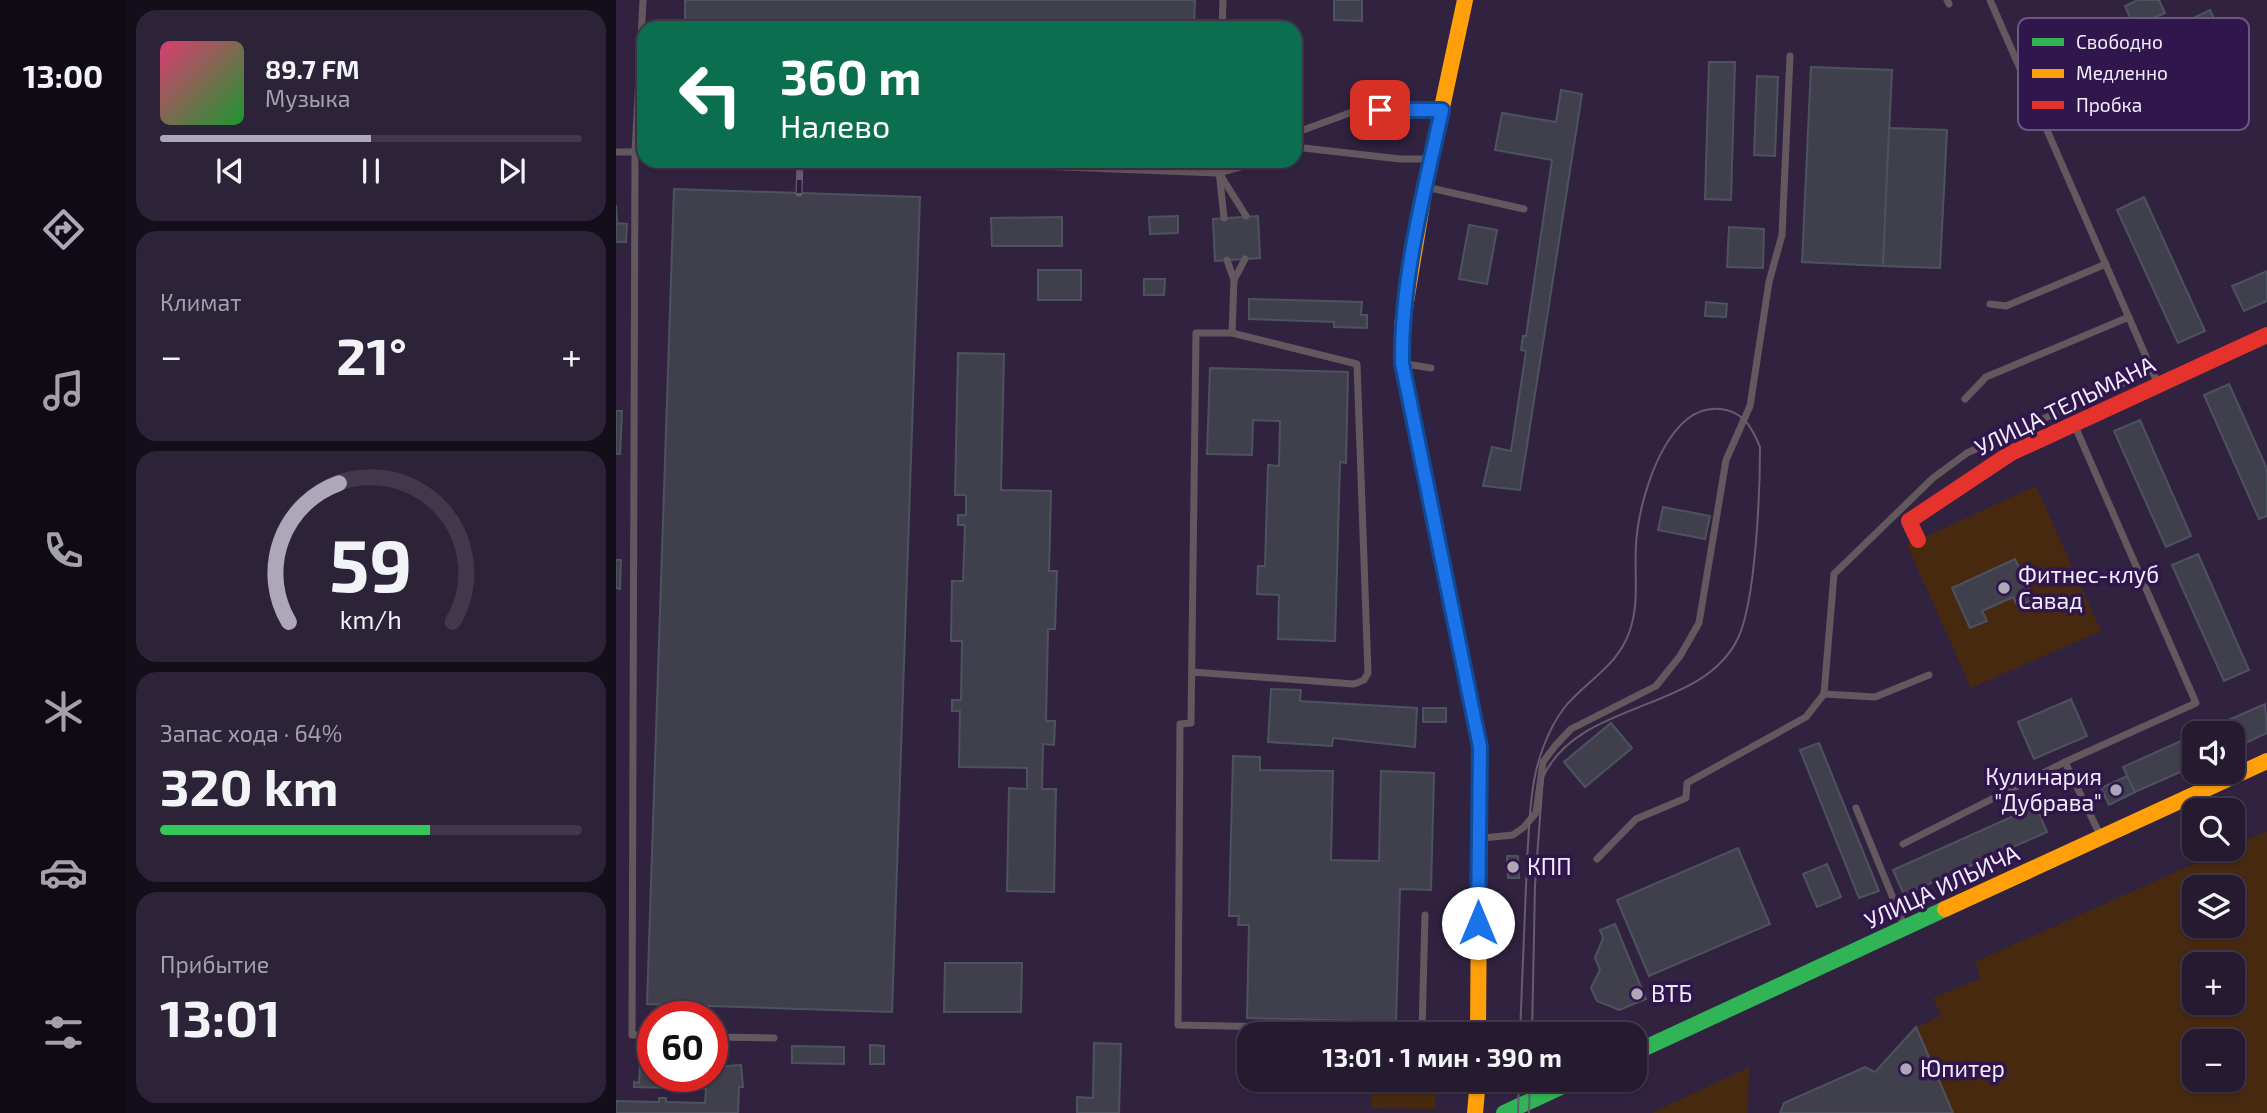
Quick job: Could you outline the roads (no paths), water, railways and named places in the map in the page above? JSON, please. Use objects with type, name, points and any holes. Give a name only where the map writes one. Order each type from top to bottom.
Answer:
[{"type":"street","points":[[1465,0],[1425,187],[1402,326],[1402,363],[1480,747],[1478,1022]]},
{"type":"street","name":"УЛИЦА ТЕЛЬМАНА","points":[[1918,540],[1909,520],[2011,453],[2073,424],[2155,377],[2267,335]]},
{"type":"street","name":"УЛИЦА ИЛЬИЧА","points":[[1647,1047],[2267,761]]},
{"type":"street","points":[[1475,1113],[1477,1092]]},
{"type":"street","points":[[1504,1113],[1550,1092]]},
{"type":"lane","points":[[642,21],[643,0]]},
{"type":"lane","points":[[1222,21],[1223,0]]},
{"type":"lane","points":[[1990,0],[2018,64]]},
{"type":"lane","points":[[1478,839],[1513,835],[1524,827],[1536,813],[1543,762],[1555,746],[1571,729],[1656,686],[1680,656],[1699,623],[1726,460],[1750,406],[1769,282],[1782,235],[1790,56]]},
{"type":"lane","points":[[1302,131],[1355,111],[1442,110]]},
{"type":"lane","points":[[637,114],[632,1035],[637,1035]]},
{"type":"lane","points":[[1597,859],[1636,819],[1686,798],[1687,783],[1806,717],[1824,694],[1834,573],[1933,478],[1967,453],[2155,377],[2047,130]]},
{"type":"lane","points":[[1302,148],[1401,159],[1432,159]]},
{"type":"lane","points":[[616,152],[635,152]]},
{"type":"lane","points":[[1087,168],[1218,173],[1236,168]]},
{"type":"lane","points":[[1218,168],[1224,218]]},
{"type":"lane","points":[[1218,173],[1246,216]]},
{"type":"lane","points":[[1425,187],[1524,209]]},
{"type":"lane","points":[[1234,280],[1245,259]]},
{"type":"lane","points":[[1227,260],[1234,280],[1232,333]]},
{"type":"lane","points":[[1990,304],[2006,306],[2106,264]]},
{"type":"lane","points":[[1965,399],[1986,377],[2129,317]]},
{"type":"lane","points":[[1192,672],[1354,684],[1364,680],[1369,666],[1357,364],[1232,333],[1196,333],[1191,723],[1180,724],[1178,1024],[1422,1030],[1425,915]]},
{"type":"lane","points":[[1402,363],[1431,368]]},
{"type":"lane","points":[[1903,844],[2065,762],[2196,703],[2073,424]]},
{"type":"lane","points":[[1824,694],[1875,697],[1929,675]]},
{"type":"lane","points":[[2065,762],[2102,839]]},
{"type":"lane","points":[[1856,808],[1906,929]]},
{"type":"lane","points":[[728,1037],[774,1038]]},
{"type":"tram line","points":[[1521,1022],[1529,820],[1541,753],[1564,708],[1605,669],[1625,642],[1634,615],[1640,515],[1662,451],[1689,418],[1706,410],[1733,412],[1748,424],[1760,447],[1756,545],[1744,621],[1738,638],[1721,662],[1698,680],[1584,733],[1560,752],[1543,777],[1535,885],[1532,1022]]},
{"type":"tram line","points":[[1518,1113],[1519,1092]]},
{"type":"tram line","points":[[1529,1113],[1530,1092]]},
{"type":"railway","points":[[799,193],[800,168]]},
{"type":"place","name":"Фитнес-клуб Савад","points":[[2004,588]]},
{"type":"place","name":"Кулинария \"Дубрава\"","points":[[2116,790]]},
{"type":"place","name":"КПП","points":[[1513,867]]},
{"type":"place","name":"ВТБ","points":[[1637,994]]},
{"type":"place","name":"Юпитер","points":[[1906,1069]]}]
